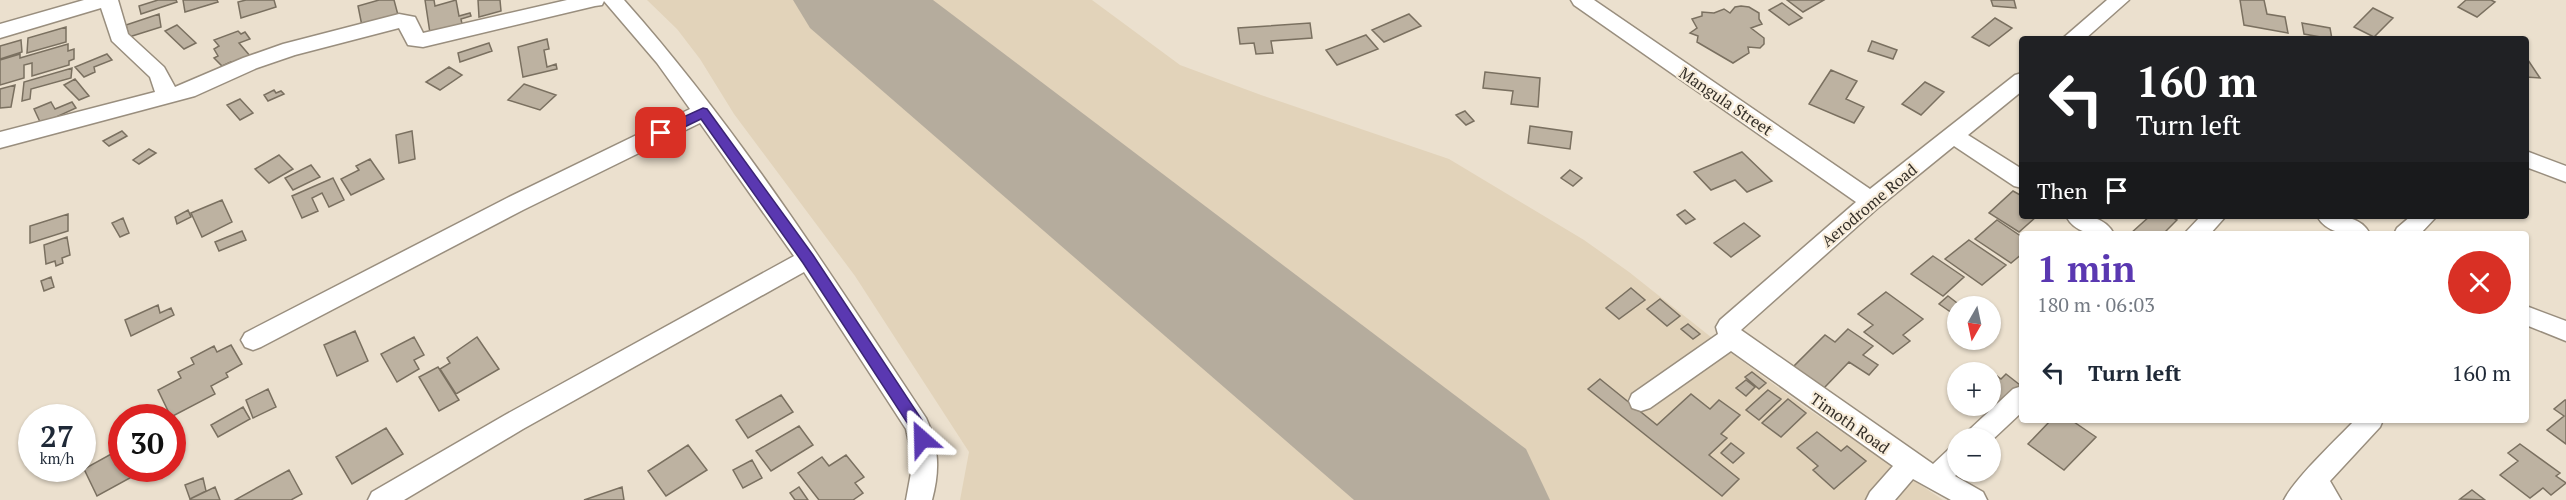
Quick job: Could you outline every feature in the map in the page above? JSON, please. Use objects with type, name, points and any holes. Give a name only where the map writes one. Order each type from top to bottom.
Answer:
[{"type":"street","points":[[0,31],[107,0],[120,39],[163,78],[166,97]]},
{"type":"street","points":[[0,140],[188,91],[250,63],[290,49],[399,21],[408,22],[415,40],[423,40],[595,0]]},
{"type":"street","points":[[613,0],[664,58],[703,112],[808,259],[917,425],[926,454],[927,473],[920,500]]},
{"type":"street","name":"Mangula Street","points":[[1581,0],[1871,201]]},
{"type":"street","points":[[2076,36],[2119,0]]},
{"type":"street","name":"Aerodrome Road","points":[[1731,338],[1728,327],[1871,201],[2019,82]]},
{"type":"street","points":[[253,340],[515,204],[703,112]]},
{"type":"street","points":[[1953,135],[2019,178]]},
{"type":"street","points":[[2529,160],[2566,174]]},
{"type":"street","points":[[2081,219],[2099,231]]},
{"type":"street","points":[[2198,231],[2212,219]]},
{"type":"street","points":[[2333,219],[2354,231]]},
{"type":"street","points":[[2408,231],[2422,219]]},
{"type":"street","points":[[381,500],[514,422],[808,259]]},
{"type":"street","points":[[2529,316],[2566,331]]},
{"type":"street","points":[[1641,401],[1731,338]]},
{"type":"street","name":"Timoth Road","points":[[1731,338],[1910,464],[1974,500]]},
{"type":"street","points":[[1988,428],[2019,399]]},
{"type":"street","points":[[2297,500],[2322,490],[2369,423]]},
{"type":"street","points":[[1879,500],[1910,464]]},
{"type":"street","points":[[1935,479],[1947,468]]},
{"type":"shaded area","points":[[647,0],[1092,0],[1180,65],[1449,159],[1584,240],[1802,405],[1943,500],[960,500],[969,452],[855,276],[734,114],[700,59],[677,29]]},
{"type":"building","points":[[158,0],[176,0],[177,2],[141,14],[139,6]]},
{"type":"building","points":[[183,0],[217,0],[218,2],[185,12]]},
{"type":"building","points":[[274,0],[276,7],[241,18],[238,2]]},
{"type":"building","points":[[379,0],[394,0],[398,15],[362,26],[358,6]]},
{"type":"building","points":[[425,0],[434,0],[435,6],[456,0],[459,16],[470,13],[471,16],[461,19],[462,24],[430,33]]},
{"type":"building","points":[[478,0],[500,0],[501,11],[479,17]]},
{"type":"building","points":[[1787,0],[1824,0],[1803,12]]},
{"type":"building","points":[[1991,0],[2014,0],[2016,8],[1993,6]]},
{"type":"building","points":[[2240,0],[2264,0],[2267,14],[2285,17],[2288,33],[2244,25]]},
{"type":"building","points":[[2466,0],[2495,2],[2477,17],[2458,7]]},
{"type":"building","points":[[1782,3],[1802,18],[1789,25],[1769,10]]},
{"type":"building","points":[[1735,7],[1749,7],[1759,13],[1762,24],[1751,28],[1764,38],[1764,44],[1760,48],[1748,47],[1749,53],[1733,63],[1697,42],[1698,36],[1690,33],[1697,28],[1692,19],[1702,16],[1702,12],[1714,13],[1724,9],[1730,13]]},
{"type":"building","points":[[2373,8],[2393,18],[2375,36],[2354,27]]},
{"type":"building","points":[[159,14],[161,27],[129,37],[126,25]]},
{"type":"building","points":[[1409,14],[1421,26],[1384,42],[1372,30]]},
{"type":"building","points":[[1995,18],[2012,28],[1989,46],[1972,37]]},
{"type":"building","points":[[1310,23],[1312,38],[1271,41],[1273,53],[1256,54],[1254,43],[1240,44],[1238,28]]},
{"type":"building","points":[[2302,23],[2330,28],[2331,36],[2315,36],[2304,34]]},
{"type":"building","points":[[177,25],[196,43],[184,49],[165,31]]},
{"type":"building","points":[[66,27],[66,42],[27,53],[28,38]]},
{"type":"building","points":[[238,31],[241,34],[245,32],[250,39],[239,43],[251,57],[234,65],[231,62],[222,66],[214,58],[218,56],[214,49],[219,46],[214,40]]},
{"type":"building","points":[[1366,35],[1378,49],[1337,65],[1326,50]]},
{"type":"building","points":[[547,39],[549,49],[544,50],[547,67],[556,64],[557,69],[523,77],[518,47]]},
{"type":"building","points":[[21,40],[22,52],[0,59],[0,46]]},
{"type":"building","points":[[1872,41],[1897,50],[1893,59],[1868,51]]},
{"type":"building","points":[[489,43],[492,51],[460,62],[458,53]]},
{"type":"building","points":[[68,44],[68,51],[74,49],[74,59],[69,61],[69,65],[32,76],[32,63],[24,65],[24,78],[0,85],[0,60],[20,54],[20,58]]},
{"type":"building","points":[[107,54],[112,60],[94,67],[95,72],[84,77],[75,67]]},
{"type":"building","points":[[2529,62],[2540,78],[2529,77]]},
{"type":"building","points":[[449,67],[462,75],[440,90],[426,82]]},
{"type":"building","points":[[72,68],[71,78],[31,89],[30,99],[22,101],[24,82]]},
{"type":"building","points":[[1831,70],[1857,81],[1846,99],[1864,107],[1854,123],[1809,104]]},
{"type":"building","points":[[1485,72],[1540,78],[1538,107],[1511,104],[1513,91],[1483,88]]},
{"type":"building","points":[[75,79],[89,96],[79,100],[64,85]]},
{"type":"building","points":[[1925,82],[1944,92],[1921,115],[1902,104]]},
{"type":"building","points":[[524,84],[556,95],[540,110],[508,100]]},
{"type":"building","points":[[15,85],[11,107],[0,108],[0,89]]},
{"type":"building","points":[[274,90],[276,93],[281,91],[284,94],[268,101],[264,95]]},
{"type":"building","points":[[240,99],[253,113],[240,120],[227,105]]},
{"type":"building","points":[[51,102],[55,109],[72,102],[76,108],[41,124],[34,109]]},
{"type":"building","points":[[1465,111],[1474,121],[1466,125],[1456,115]]},
{"type":"building","points":[[1530,126],[1572,132],[1570,149],[1528,143]]},
{"type":"building","points":[[122,131],[127,136],[109,146],[103,141]]},
{"type":"building","points":[[412,131],[415,159],[399,163],[396,135]]},
{"type":"building","points":[[149,149],[156,153],[139,164],[133,160]]},
{"type":"building","points":[[1742,152],[1772,181],[1747,192],[1735,180],[1711,190],[1694,172]]},
{"type":"building","points":[[279,155],[293,169],[269,183],[255,169]]},
{"type":"building","points":[[370,159],[384,179],[351,195],[341,179],[359,170],[356,166]]},
{"type":"building","points":[[311,165],[320,177],[293,190],[285,178]]},
{"type":"building","points":[[1570,170],[1582,178],[1573,186],[1561,178]]},
{"type":"building","points":[[333,178],[344,200],[329,207],[322,193],[312,198],[318,211],[302,218],[292,196]]},
{"type":"building","points":[[2013,191],[2019,194],[2019,219],[2034,219],[2019,232],[1989,213]]},
{"type":"building","points":[[222,200],[232,222],[202,237],[191,213]]},
{"type":"building","points":[[188,210],[191,217],[177,224],[175,217]]},
{"type":"building","points":[[1685,210],[1695,219],[1686,224],[1677,215]]},
{"type":"building","points":[[68,214],[68,231],[30,243],[30,226]]},
{"type":"building","points":[[123,218],[129,233],[120,237],[112,223]]},
{"type":"building","points":[[2147,219],[2177,220],[2166,231],[2133,231]]},
{"type":"building","points":[[1997,220],[2019,235],[2019,256],[2011,263],[1975,239]]},
{"type":"building","points":[[1744,223],[1760,236],[1731,257],[1714,243]]},
{"type":"building","points":[[242,231],[246,240],[219,251],[215,242]]},
{"type":"building","points":[[67,237],[70,255],[62,258],[63,263],[56,266],[55,261],[46,264],[44,245]]},
{"type":"building","points":[[1969,240],[2006,265],[1982,285],[1945,259]]},
{"type":"building","points":[[1933,256],[1964,277],[1943,296],[1911,274]]},
{"type":"building","points":[[51,277],[54,287],[44,291],[41,281]]},
{"type":"building","points":[[1631,288],[1645,300],[1619,319],[1606,308]]},
{"type":"building","points":[[1886,292],[1923,319],[1903,335],[1910,341],[1893,354],[1864,332],[1873,325],[1858,314]]},
{"type":"building","points":[[1947,297],[1947,309],[1939,304]]},
{"type":"building","points":[[1660,299],[1680,316],[1667,326],[1647,309]]},
{"type":"building","points":[[158,305],[160,313],[171,308],[174,315],[131,336],[125,320]]},
{"type":"building","points":[[1688,324],[1700,334],[1693,339],[1681,329]]},
{"type":"building","points":[[1848,329],[1873,346],[1863,355],[1878,365],[1869,375],[1849,362],[1824,388],[1793,367],[1825,335],[1835,342]]},
{"type":"building","points":[[355,331],[368,361],[337,376],[324,345]]},
{"type":"building","points":[[414,337],[424,355],[414,360],[419,369],[397,382],[381,354]]},
{"type":"building","points":[[477,337],[499,369],[456,394],[440,369],[450,363],[447,358]]},
{"type":"building","points":[[231,345],[242,364],[226,373],[228,377],[211,386],[215,394],[186,409],[186,404],[165,404],[158,390],[181,378],[178,372],[194,364],[191,358],[214,346],[217,352]]},
{"type":"building","points":[[438,367],[459,400],[439,411],[419,377]]},
{"type":"building","points":[[1752,372],[1766,383],[1759,389],[1745,377]]},
{"type":"building","points":[[2006,374],[2019,386],[2001,402],[2001,379]]},
{"type":"building","points":[[1600,379],[1657,425],[1691,394],[1710,409],[1719,400],[1740,415],[1721,434],[1727,438],[1709,455],[1739,479],[1722,496],[1588,389]]},
{"type":"building","points":[[1746,380],[1755,387],[1746,396],[1736,388]]},
{"type":"building","points":[[268,389],[276,407],[253,418],[246,400]]},
{"type":"building","points":[[1768,390],[1781,399],[1759,420],[1746,410]]},
{"type":"building","points":[[781,395],[793,412],[748,438],[736,420]]},
{"type":"building","points":[[1788,399],[1806,413],[1781,437],[1762,423]]},
{"type":"building","points":[[2565,400],[2566,444],[2547,430],[2564,416],[2554,409]]},
{"type":"building","points":[[243,407],[250,419],[218,437],[211,425]]},
{"type":"building","points":[[2048,423],[2075,423],[2096,437],[2064,470],[2028,444]]},
{"type":"building","points":[[799,426],[813,445],[771,471],[756,451]]},
{"type":"building","points":[[386,428],[403,454],[352,484],[336,457]]},
{"type":"building","points":[[1817,432],[1841,451],[1847,446],[1866,461],[1834,489],[1813,470],[1818,466],[1797,448]]},
{"type":"building","points":[[1731,443],[1744,453],[1733,463],[1721,453]]},
{"type":"building","points":[[2520,444],[2560,473],[2556,476],[2566,483],[2551,495],[2543,488],[2530,498],[2500,475],[2518,461],[2508,453]]},
{"type":"building","points":[[688,445],[707,470],[666,496],[648,471]]},
{"type":"building","points":[[846,455],[864,477],[855,483],[863,493],[853,500],[819,500],[798,473],[822,457],[829,466]]},
{"type":"building","points":[[108,456],[108,482],[123,482],[97,496],[90,482],[96,482],[96,462]]},
{"type":"building","points":[[752,460],[762,478],[743,488],[733,470]]},
{"type":"building","points":[[289,470],[302,494],[291,500],[235,500]]},
{"type":"building","points":[[203,478],[206,491],[190,499],[185,485]]},
{"type":"building","points":[[215,487],[220,500],[190,500],[190,499]]},
{"type":"building","points":[[622,487],[624,500],[584,500]]},
{"type":"building","points":[[799,487],[808,500],[795,500],[790,493]]},
{"type":"building","points":[[2472,490],[2485,500],[2460,499]]},
{"type":"runway","points":[[853,0],[1469,500]]},
{"type":"route","points":[[661,133],[703,112],[808,259],[917,425],[922,439]]}]
